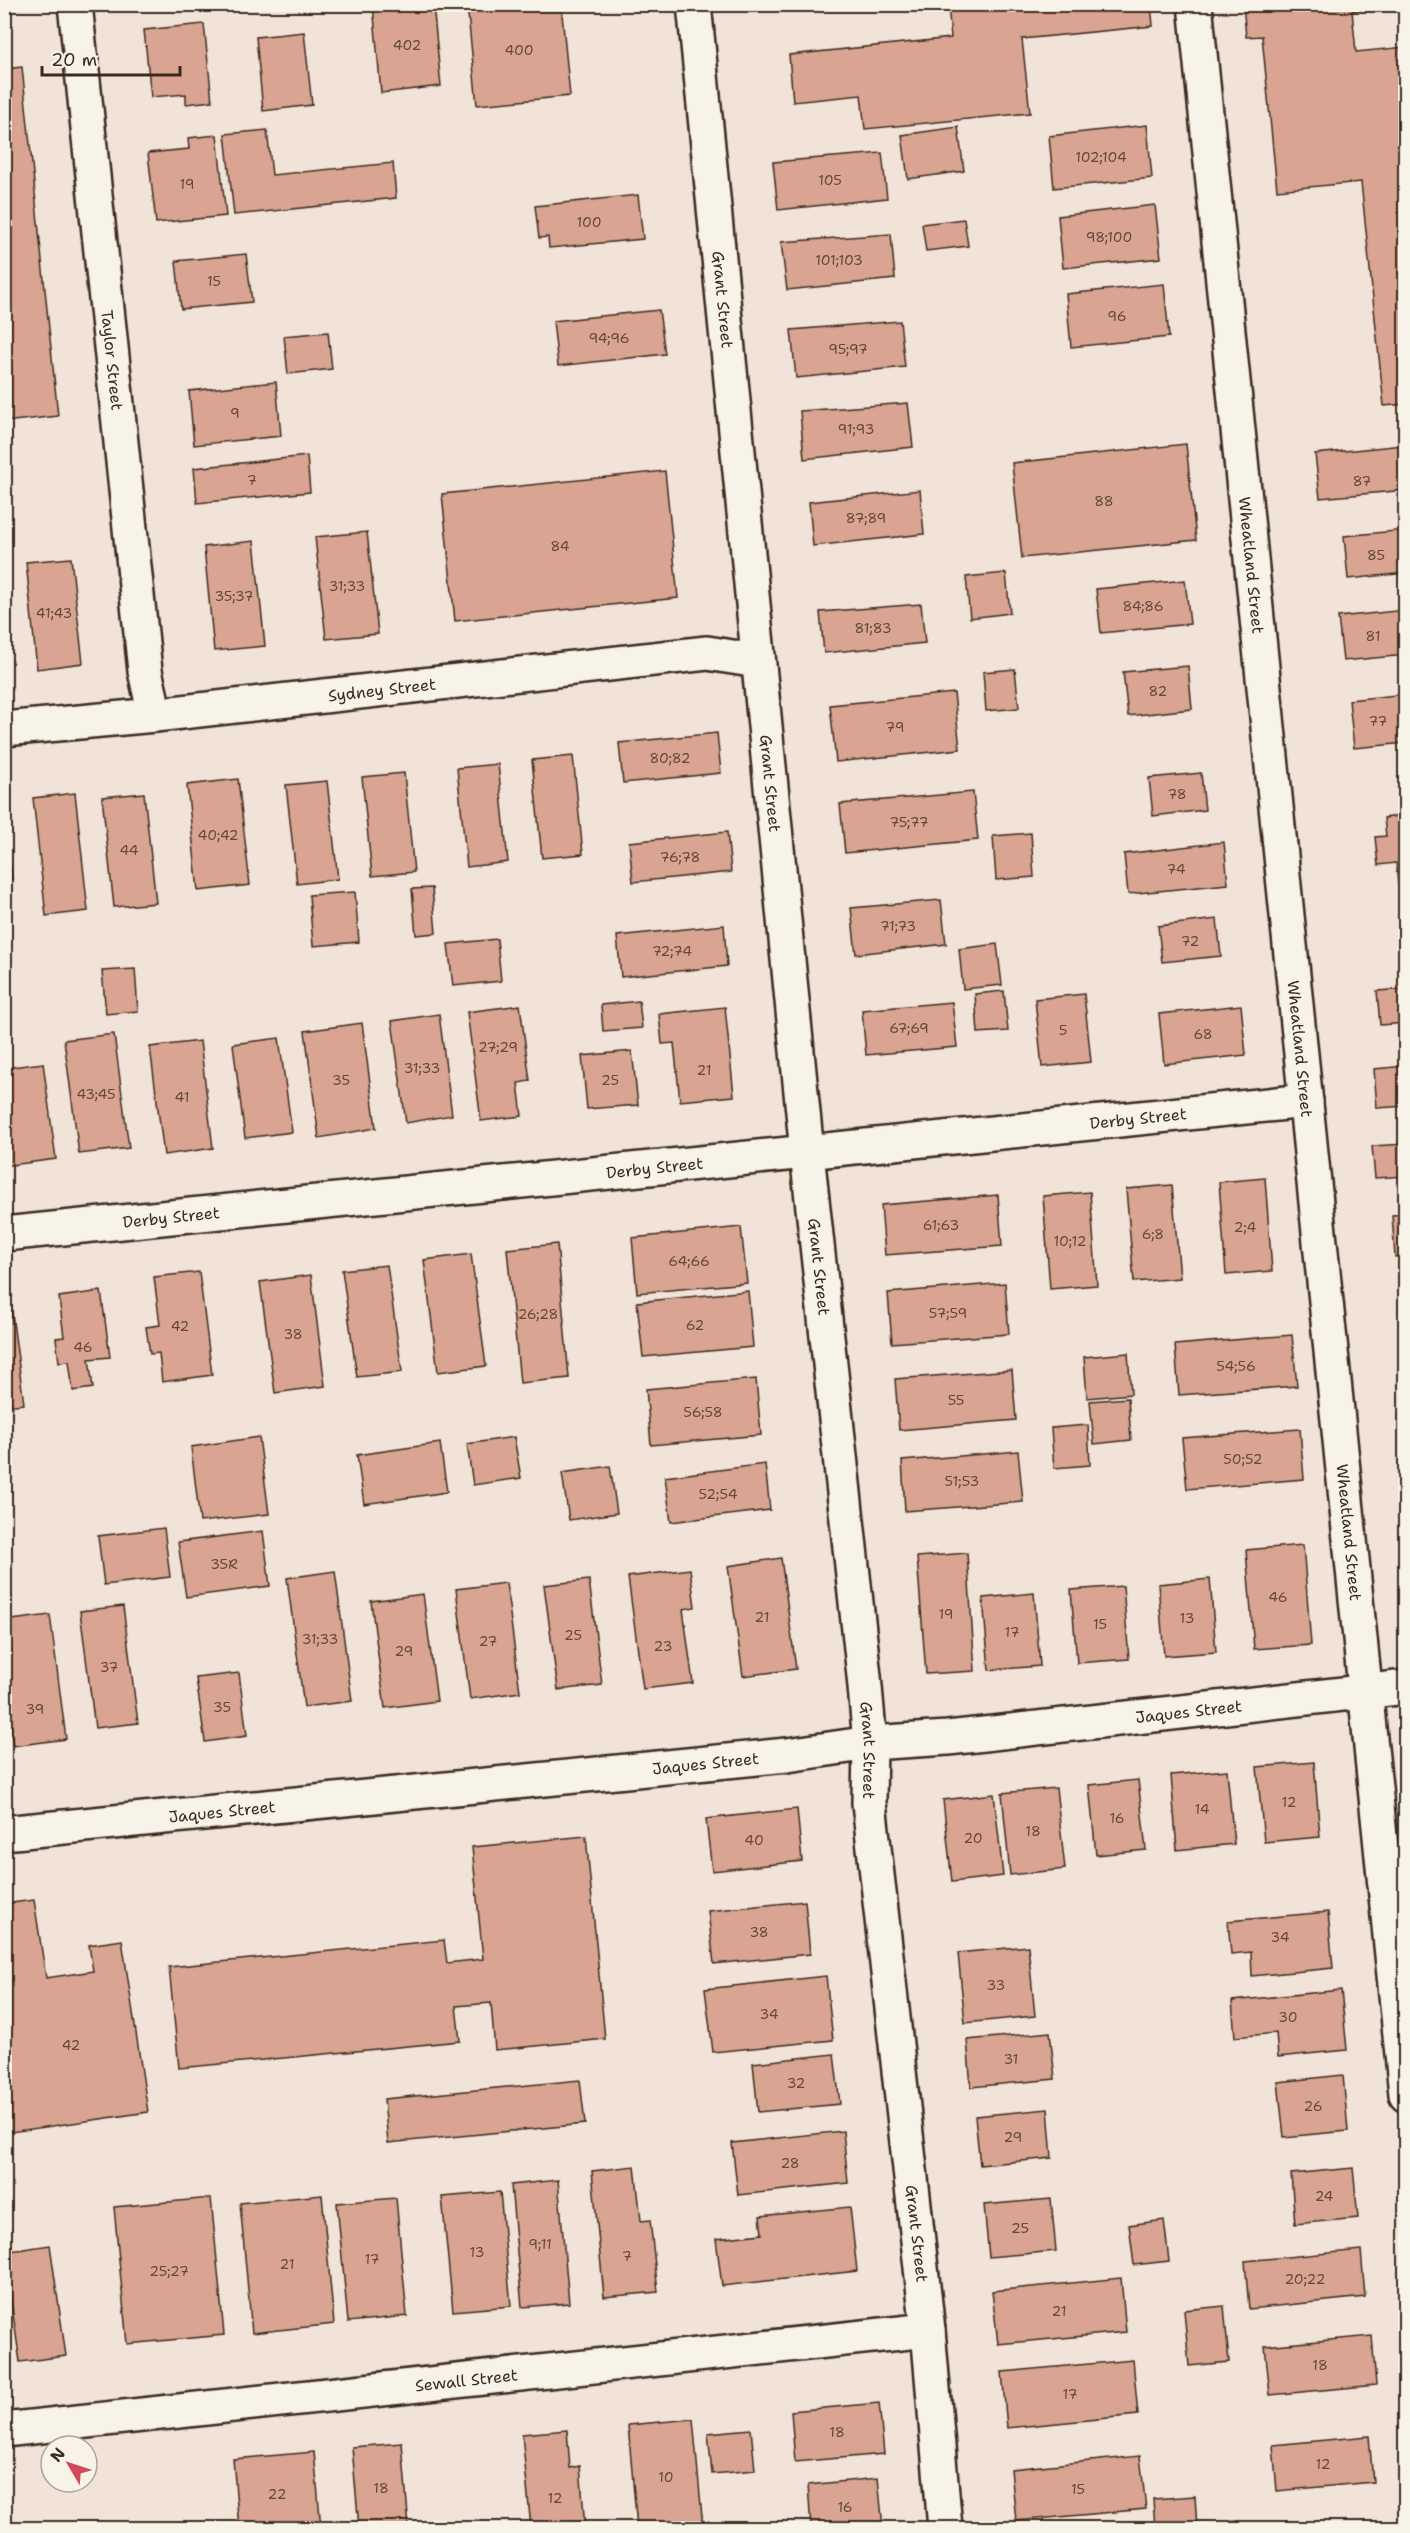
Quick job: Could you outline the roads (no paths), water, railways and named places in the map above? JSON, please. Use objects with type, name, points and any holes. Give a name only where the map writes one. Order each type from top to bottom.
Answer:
[{"type":"street","name":"Taylor Street","points":[[75,4],[145,672],[155,715]]},
{"type":"street","name":"Grant Street","points":[[694,4],[807,1153],[870,1743],[869,1803],[928,2330],[945,2529]]},
{"type":"street","name":"Wheatland Street","points":[[1195,4],[1406,2094]]},
{"type":"street","name":"Sydney Street","points":[[4,729],[155,715],[707,653],[758,661]]},
{"type":"street","name":"Derby Street","points":[[4,1234],[1306,1101]]},
{"type":"street","name":"Jaques Street","points":[[4,1833],[787,1755],[870,1743],[959,1736],[1406,1687]]},
{"type":"street","name":"Sewall Street","points":[[4,2430],[928,2330]]}]
